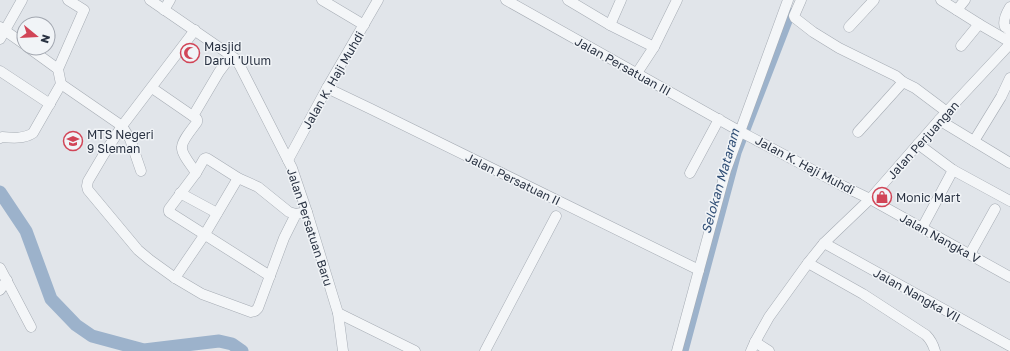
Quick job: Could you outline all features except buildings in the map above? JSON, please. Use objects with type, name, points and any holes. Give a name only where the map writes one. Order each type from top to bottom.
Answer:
[{"type":"street","points":[[16,40],[2,32],[22,0]]},
{"type":"street","points":[[0,138],[22,137],[33,133],[61,84],[58,69],[84,10],[68,0]]},
{"type":"street","name":"Jalan Persatuan Baru","points":[[150,0],[231,56],[240,66],[288,160],[307,212],[338,314],[344,351]]},
{"type":"street","points":[[164,10],[170,0]]},
{"type":"street","points":[[322,0],[364,25]]},
{"type":"street","name":"Jalan K. Haji Muhdi","points":[[288,160],[327,88],[378,0]]},
{"type":"street","name":"Jalan Persatuan III","points":[[506,0],[744,133]]},
{"type":"street","points":[[568,0],[610,25],[654,47]]},
{"type":"street","points":[[610,25],[621,0]]},
{"type":"street","points":[[637,74],[654,47],[677,0]]},
{"type":"street","points":[[677,351],[726,170],[744,133],[788,0]]},
{"type":"street","points":[[801,0],[794,16],[813,32],[857,57],[892,73],[947,112]]},
{"type":"street","points":[[849,27],[874,0]]},
{"type":"street","points":[[941,0],[1010,43]]},
{"type":"street","points":[[956,10],[965,0]]},
{"type":"street","points":[[1010,7],[1004,23],[1010,32]]},
{"type":"street","points":[[961,46],[979,24]]},
{"type":"street","points":[[195,30],[122,126],[88,181],[88,190],[138,250],[150,260],[175,278],[202,294],[251,312],[255,312],[258,308],[284,238],[296,214]]},
{"type":"street","name":"Jalan Perjuangan","points":[[753,347],[770,317],[808,263],[824,244],[870,199],[939,120],[1010,43]]},
{"type":"street","points":[[40,56],[58,69]]},
{"type":"street","points":[[193,116],[219,72],[231,56]]},
{"type":"street","points":[[0,71],[50,104]]},
{"type":"street","points":[[974,141],[1001,97],[1010,78]]},
{"type":"street","points":[[858,132],[904,82]]},
{"type":"street","points":[[61,84],[122,126],[130,139],[141,171]]},
{"type":"street","points":[[152,88],[197,119],[197,122],[182,143],[181,148],[196,173]]},
{"type":"street","name":"Jalan Persatuan II","points":[[327,88],[369,113],[699,270]]},
{"type":"street","points":[[690,173],[719,119]]},
{"type":"street","points":[[939,120],[1010,162]]},
{"type":"street","name":"Jalan K. Haji Muhdi","points":[[744,133],[870,199]]},
{"type":"street","points":[[918,144],[953,170],[1010,201]]},
{"type":"street","points":[[270,276],[169,212],[169,209],[206,158],[238,178],[258,187],[289,212],[296,214],[307,212]]},
{"type":"street","points":[[922,228],[953,170]]},
{"type":"street","points":[[175,278],[205,234],[238,178]]},
{"type":"street","points":[[180,193],[217,213]]},
{"type":"street","name":"Jalan Nangka V","points":[[870,199],[1009,274]]},
{"type":"street","points":[[970,254],[995,209]]},
{"type":"street","points":[[485,351],[556,216]]},
{"type":"street","name":"Jalan Nangka VII","points":[[824,244],[1010,346]]},
{"type":"street","points":[[808,263],[863,294],[926,335],[930,339],[932,348]]},
{"type":"street","points":[[0,268],[31,326]]},
{"type":"street","points":[[0,290],[7,280]]},
{"type":"street","points":[[338,314],[415,351]]},
{"type":"street","points":[[753,347],[769,351]]},
{"type":"waterway","name":"Selokan Mataram","points":[[685,351],[738,153],[793,11]]},
{"type":"waterway","points":[[0,192],[26,231],[51,299],[76,325],[92,336],[144,350],[219,341],[232,344],[242,351]]},
{"type":"place","name":"Masjid Darul 'Ulum","points":[[190,53]]},
{"type":"place","name":"MTS Negeri 9 Sleman","points":[[73,141]]},
{"type":"place","name":"Monic Mart","points":[[882,197]]}]
